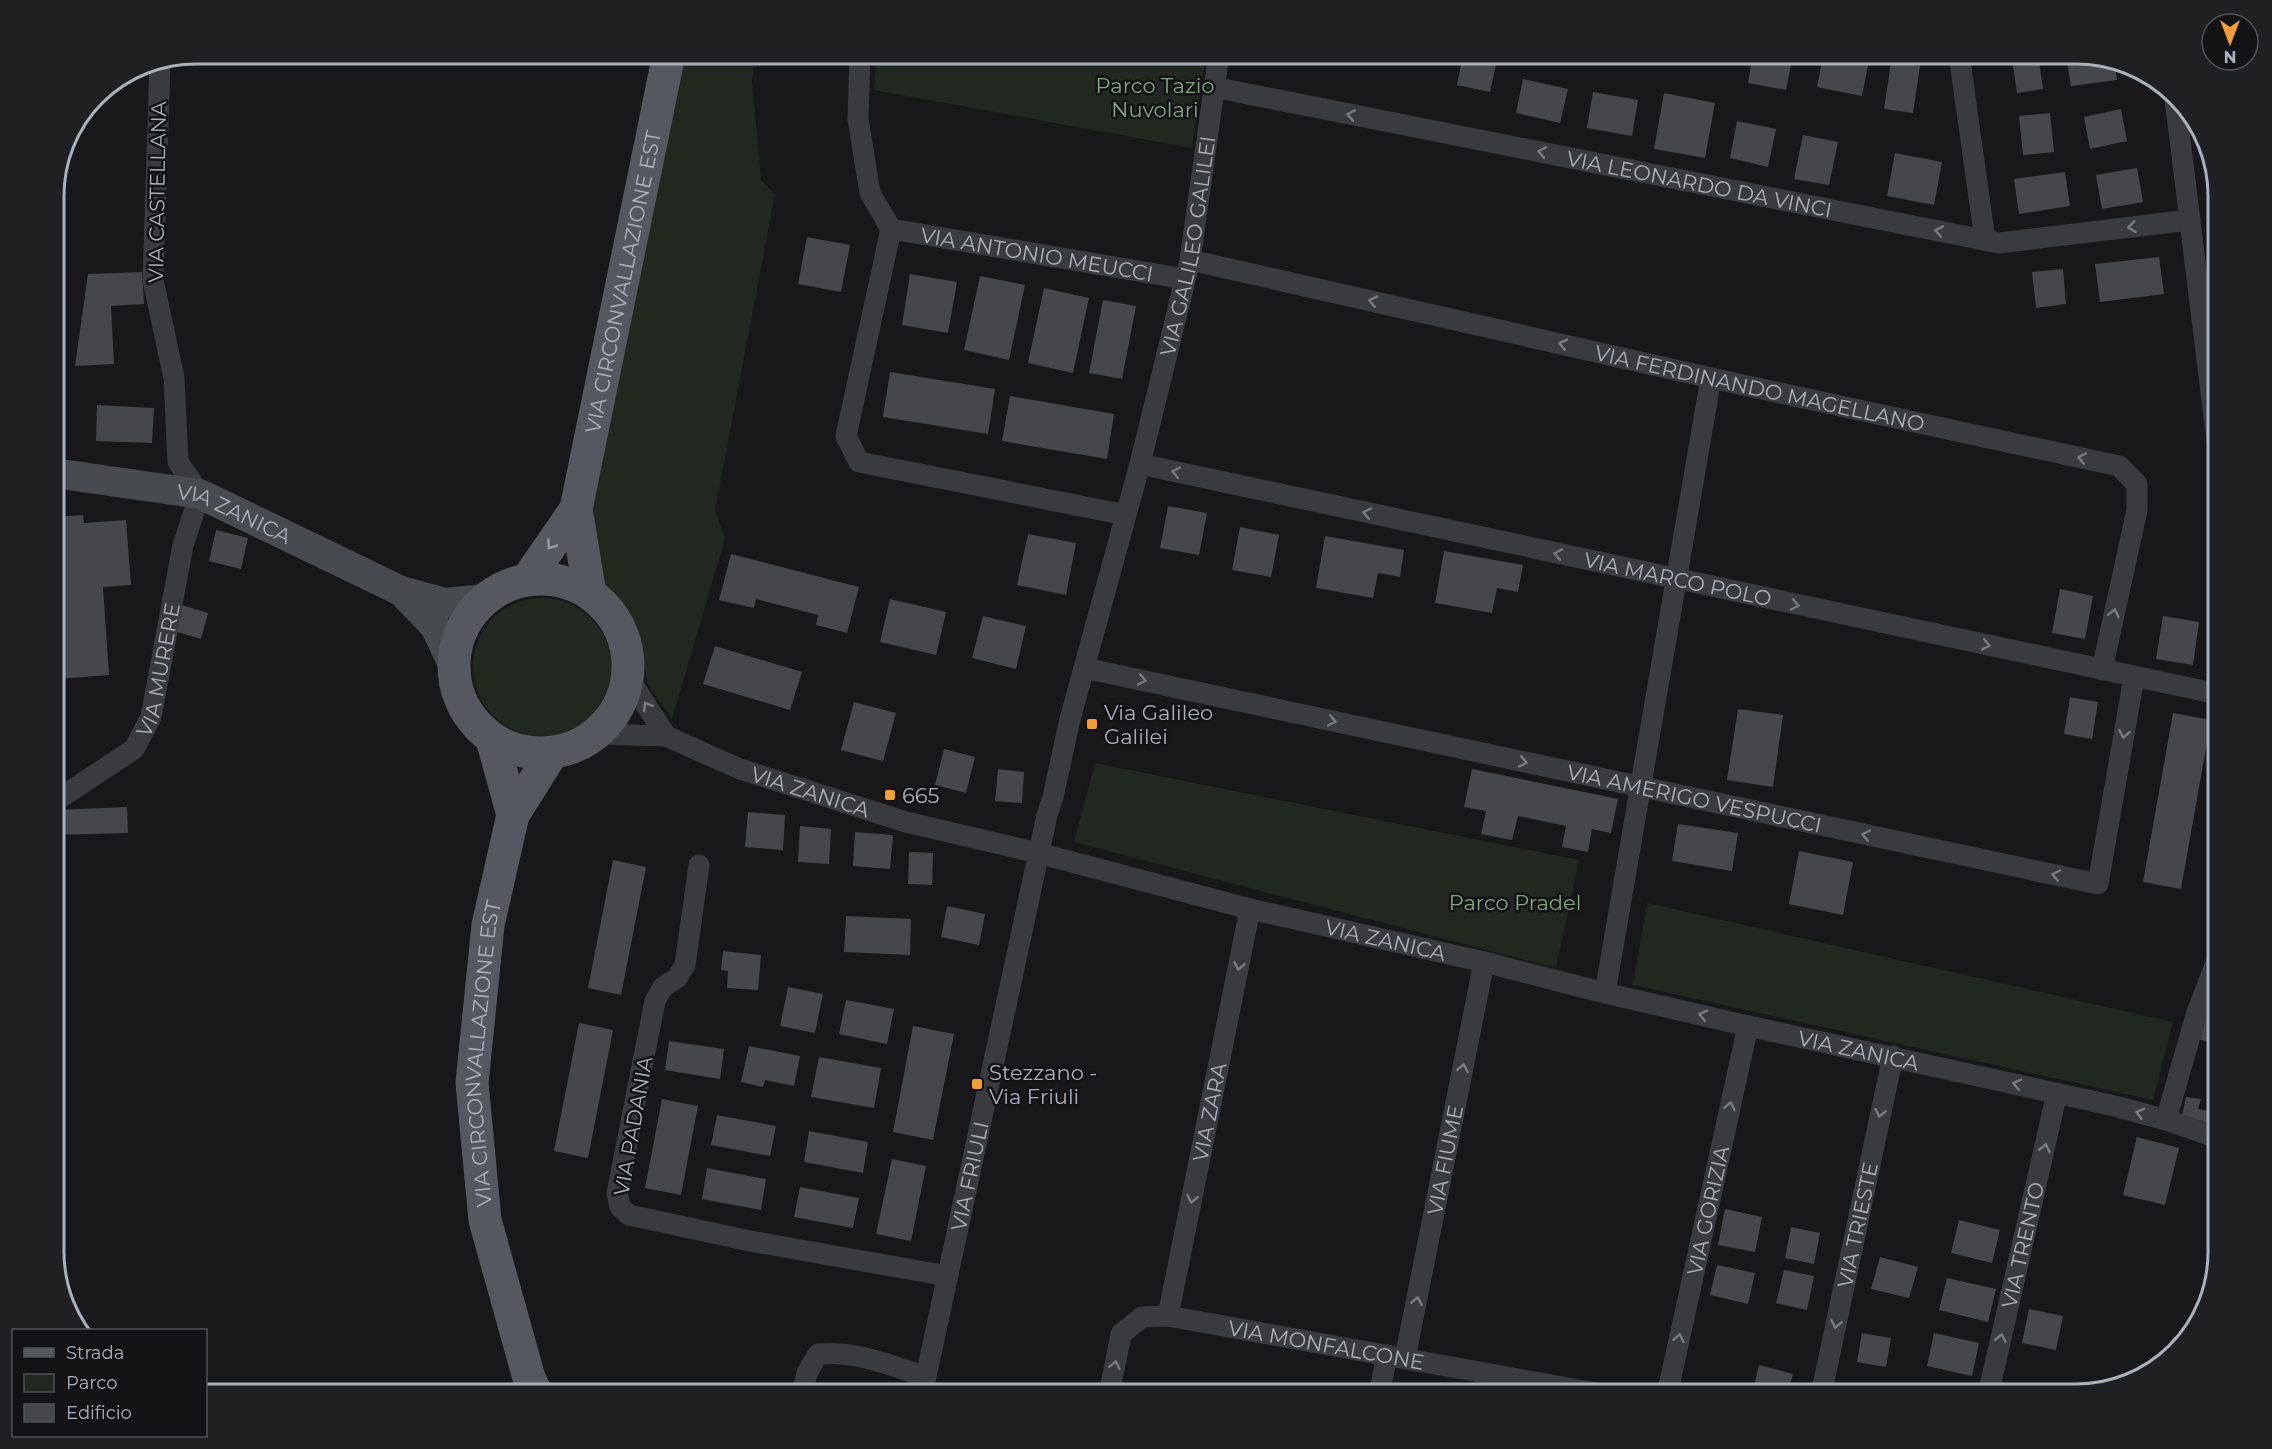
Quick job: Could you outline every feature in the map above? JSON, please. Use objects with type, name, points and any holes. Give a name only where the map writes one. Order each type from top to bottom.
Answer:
[{"type":"main road","name":"VIA CIRCONVALLAZIONE EST","points":[[590,594],[576,509],[667,64]]},
{"type":"main road","name":"VIA CIRCONVALLAZIONE EST","points":[[527,580],[576,509]]},
{"type":"main road","points":[[527,580],[559,581],[590,594],[608,609],[621,630],[628,653],[628,677],[618,708],[597,734],[576,747],[552,753],[521,752],[492,739],[471,719],[458,693],[453,664],[462,628],[485,599],[505,587],[527,580]]},
{"type":"main road","name":"VIA CIRCONVALLAZIONE EST","points":[[492,739],[513,815]]},
{"type":"main road","name":"VIA CIRCONVALLAZIONE EST","points":[[532,1384],[485,1220],[472,1083],[488,925],[513,815],[552,753]]},
{"type":"street","points":[[860,64],[858,119],[870,193],[891,229],[846,436],[859,462],[1126,515]]},
{"type":"street","name":"VIA GALILEO GALILEI","points":[[1038,853],[1070,719],[1140,464],[1187,269],[1217,64]]},
{"type":"street","points":[[1960,64],[1985,240]]},
{"type":"street","name":"VIA CASTELLANA","points":[[160,70],[153,280],[174,378],[178,462],[200,494]]},
{"type":"street","name":"VIA LEONARDO DA VINCI","points":[[1214,87],[1999,243],[2190,220]]},
{"type":"street","points":[[2176,111],[2208,344]]},
{"type":"street","name":"VIA ANTONIO MEUCCI","points":[[891,229],[1187,269]]},
{"type":"street","name":"VIA FERDINANDO MAGELLANO","points":[[1187,269],[2119,466],[2137,484],[2137,510],[2102,670]]},
{"type":"street","points":[[1605,993],[1711,378]]},
{"type":"street","name":"VIA MARCO POLO","points":[[1140,464],[2208,692]]},
{"type":"street","name":"VIA ZANICA","points":[[65,475],[200,494],[401,591],[445,603],[485,599]]},
{"type":"street","name":"VIA MURERE","points":[[65,795],[134,749],[151,717],[183,545],[200,494]]},
{"type":"street","name":"VIA ZANICA","points":[[401,591],[435,626],[453,664]]},
{"type":"street","name":"VIA AMERIGO VESPUCCI","points":[[1084,668],[2098,884],[2134,677]]},
{"type":"street","points":[[628,677],[666,736]]},
{"type":"street","name":"VIA ZANICA","points":[[597,734],[666,736],[740,769],[906,822],[1038,853],[1250,909],[1484,962],[1605,993],[2115,1106],[2208,1135]]},
{"type":"street","name":"VIA FRIULI","points":[[924,1384],[1038,853]]},
{"type":"street","name":"VIA PADANIA","points":[[699,865],[685,965],[677,978],[663,987],[655,1001],[617,1193],[620,1207],[629,1215],[728,1236],[948,1276]]},
{"type":"street","name":"VIA ZARA","points":[[1168,1316],[1250,909]]},
{"type":"street","name":"VIA FIUME","points":[[1384,1384],[1396,1356],[1484,962]]},
{"type":"street","points":[[2166,1120],[2197,1012],[2208,984]]},
{"type":"street","name":"VIA GORIZIA","points":[[1669,1384],[1748,1026]]},
{"type":"street","name":"VIA TRIESTE","points":[[1823,1384],[1893,1056]]},
{"type":"street","name":"VIA TRENTO","points":[[1991,1384],[2057,1093]]},
{"type":"street","name":"VIA MONFALCONE","points":[[1111,1384],[1121,1334],[1142,1317],[1168,1316],[1396,1356],[1537,1384]]},
{"type":"street","points":[[804,1384],[807,1373],[818,1354],[837,1352],[894,1366],[921,1384]]},
{"type":"green space","points":[[682,64],[754,64],[752,80],[761,180],[775,194],[715,510],[725,539],[672,719],[648,685],[637,626],[604,585],[586,508]]},
{"type":"green space","name":"Parco Tazio Nuvolari","points":[[876,64],[1205,64],[1192,148],[874,90]]},
{"type":"green space","points":[[542,598],[569,603],[591,618],[606,640],[611,667],[606,694],[591,716],[569,731],[542,736],[515,731],[493,716],[478,694],[473,667],[478,640],[493,618],[515,603]]},
{"type":"green space","name":"Parco Pradel","points":[[1095,763],[1579,860],[1556,968],[1074,842]]},
{"type":"green space","points":[[1647,903],[2173,1022],[2153,1100],[1633,985]]},
{"type":"building","points":[[1461,64],[1496,64],[1490,92],[1457,85]]},
{"type":"building","points":[[1751,64],[1791,64],[1786,90],[1748,83]]},
{"type":"building","points":[[1821,64],[1868,65],[1862,96],[1817,87]]},
{"type":"building","points":[[1891,64],[1920,66],[1913,113],[1884,109]]},
{"type":"building","points":[[2013,64],[2039,64],[2043,89],[2017,93]]},
{"type":"building","points":[[2067,64],[2101,67],[2116,71],[2117,80],[2071,86]]},
{"type":"building","points":[[1523,79],[1568,89],[1560,123],[1516,113]]},
{"type":"building","points":[[1593,92],[1638,100],[1632,136],[1587,128]]},
{"type":"building","points":[[1664,93],[1715,103],[1705,158],[1654,149]]},
{"type":"building","points":[[2121,109],[2127,141],[2090,149],[2084,117]]},
{"type":"building","points":[[2050,113],[2054,152],[2023,155],[2019,116]]},
{"type":"building","points":[[1737,121],[1776,129],[1768,167],[1730,158]]},
{"type":"building","points":[[1803,135],[1838,142],[1829,185],[1794,179]]},
{"type":"building","points":[[1895,153],[1942,162],[1934,205],[1887,196]]},
{"type":"building","points":[[2137,168],[2143,202],[2102,209],[2096,175]]},
{"type":"building","points":[[2065,172],[2070,206],[2019,214],[2014,179]]},
{"type":"building","points":[[807,237],[850,245],[841,292],[798,284]]},
{"type":"building","points":[[2159,257],[2164,294],[2100,302],[2095,264]]},
{"type":"building","points":[[2063,269],[2066,304],[2036,308],[2032,272]]},
{"type":"building","points":[[142,272],[144,304],[111,306],[114,364],[75,366],[88,274]]},
{"type":"building","points":[[910,274],[957,282],[948,333],[902,325]]},
{"type":"building","points":[[980,276],[1025,285],[1009,360],[964,350]]},
{"type":"building","points":[[1044,288],[1089,298],[1073,373],[1028,363]]},
{"type":"building","points":[[1103,300],[1136,306],[1122,379],[1089,373]]},
{"type":"building","points":[[890,372],[995,389],[988,434],[883,417]]},
{"type":"building","points":[[1010,396],[1114,414],[1107,459],[1002,441]]},
{"type":"building","points":[[97,405],[154,408],[152,443],[96,441]]},
{"type":"building","points":[[1168,506],[1207,513],[1199,555],[1160,548]]},
{"type":"building","points":[[83,515],[84,523],[126,520],[131,585],[103,587],[109,675],[65,678],[65,516]]},
{"type":"building","points":[[1240,527],[1279,535],[1271,577],[1232,570]]},
{"type":"building","points":[[216,530],[248,538],[241,569],[209,561]]},
{"type":"building","points":[[1028,534],[1076,543],[1066,595],[1017,585]]},
{"type":"building","points":[[1325,536],[1404,550],[1400,577],[1378,573],[1373,598],[1316,588]]},
{"type":"building","points":[[1444,551],[1523,565],[1518,592],[1497,588],[1492,613],[1435,603]]},
{"type":"building","points":[[731,554],[859,587],[847,633],[816,625],[818,615],[756,599],[754,608],[719,600]]},
{"type":"building","points":[[2060,589],[2093,596],[2085,639],[2052,633]]},
{"type":"building","points":[[890,599],[946,612],[936,655],[880,642]]},
{"type":"building","points":[[182,605],[208,613],[201,639],[174,631]]},
{"type":"building","points":[[983,616],[1026,626],[1016,669],[972,658]]},
{"type":"building","points":[[2163,616],[2199,622],[2193,665],[2156,659]]},
{"type":"building","points":[[715,646],[802,672],[790,710],[703,684]]},
{"type":"building","points":[[2070,697],[2098,702],[2092,739],[2064,734]]},
{"type":"building","points":[[854,702],[896,713],[883,761],[841,750]]},
{"type":"building","points":[[1738,709],[1783,715],[1773,787],[1727,780]]},
{"type":"building","points":[[2173,713],[2208,719],[2208,737],[2181,889],[2143,882]]},
{"type":"building","points":[[944,749],[975,757],[966,793],[935,785]]},
{"type":"building","points":[[998,769],[1024,772],[1022,803],[995,801]]},
{"type":"building","points":[[1472,769],[1618,799],[1611,833],[1592,829],[1588,852],[1562,847],[1566,826],[1518,816],[1512,840],[1481,834],[1486,811],[1464,807]]},
{"type":"building","points":[[127,807],[128,833],[65,835],[65,810]]},
{"type":"building","points":[[748,812],[785,815],[783,850],[745,847]]},
{"type":"building","points":[[1678,824],[1738,833],[1732,871],[1672,861]]},
{"type":"building","points":[[800,826],[831,829],[829,864],[798,862]]},
{"type":"building","points":[[855,832],[893,835],[890,869],[853,866]]},
{"type":"building","points":[[1799,851],[1853,862],[1843,915],[1789,904]]},
{"type":"building","points":[[909,852],[933,853],[932,885],[908,884]]},
{"type":"building","points":[[613,860],[646,867],[621,995],[588,988]]},
{"type":"building","points":[[947,906],[985,914],[979,945],[941,937]]},
{"type":"building","points":[[846,916],[911,919],[910,955],[844,952]]},
{"type":"building","points":[[723,951],[761,955],[758,990],[727,988],[728,971],[721,970]]},
{"type":"building","points":[[788,987],[823,994],[815,1033],[780,1026]]},
{"type":"building","points":[[846,1000],[894,1009],[887,1044],[839,1034]]},
{"type":"building","points":[[2208,1006],[2208,1041],[2200,1040]]},
{"type":"building","points":[[579,1023],[613,1030],[588,1158],[554,1151]]},
{"type":"building","points":[[913,1026],[954,1034],[933,1140],[893,1132]]},
{"type":"building","points":[[669,1041],[724,1049],[720,1079],[665,1070]]},
{"type":"building","points":[[749,1046],[800,1056],[794,1086],[765,1080],[763,1087],[741,1082]]},
{"type":"building","points":[[819,1057],[881,1068],[874,1108],[811,1097]]},
{"type":"building","points":[[2186,1097],[2201,1099],[2198,1109],[2208,1111],[2208,1123],[2182,1115]]},
{"type":"building","points":[[662,1099],[698,1106],[681,1195],[645,1188]]},
{"type":"building","points":[[717,1115],[776,1126],[770,1156],[711,1145]]},
{"type":"building","points":[[809,1131],[868,1142],[863,1173],[804,1162]]},
{"type":"building","points":[[2137,1137],[2179,1148],[2165,1205],[2123,1195]]},
{"type":"building","points":[[892,1159],[926,1166],[911,1241],[876,1234]]},
{"type":"building","points":[[707,1168],[766,1179],[761,1210],[702,1199]]},
{"type":"building","points":[[800,1187],[859,1198],[853,1228],[794,1217]]},
{"type":"building","points":[[1725,1209],[1762,1217],[1755,1252],[1718,1245]]},
{"type":"building","points":[[1959,1220],[2000,1230],[1992,1263],[1951,1253]]},
{"type":"building","points":[[1791,1227],[1820,1233],[1814,1264],[1785,1258]]},
{"type":"building","points":[[1880,1257],[1918,1267],[1909,1298],[1871,1289]]},
{"type":"building","points":[[1717,1265],[1755,1273],[1748,1304],[1710,1295]]},
{"type":"building","points":[[1784,1270],[1814,1276],[1807,1310],[1776,1303]]},
{"type":"building","points":[[1947,1278],[1996,1289],[1988,1322],[1939,1310]]},
{"type":"building","points":[[2029,1309],[2063,1316],[2056,1350],[2022,1343]]},
{"type":"building","points":[[1862,1333],[1891,1338],[1886,1367],[1857,1362]]},
{"type":"building","points":[[1934,1333],[1979,1343],[1972,1376],[1927,1366]]},
{"type":"building","points":[[1759,1365],[1793,1374],[1790,1384],[1755,1384]]},
{"type":"place","name":"Via Galileo Galilei","points":[[1092,724]]},
{"type":"place","name":"665","points":[[890,795]]},
{"type":"place","name":"Stezzano - Via Friuli","points":[[977,1084]]}]
